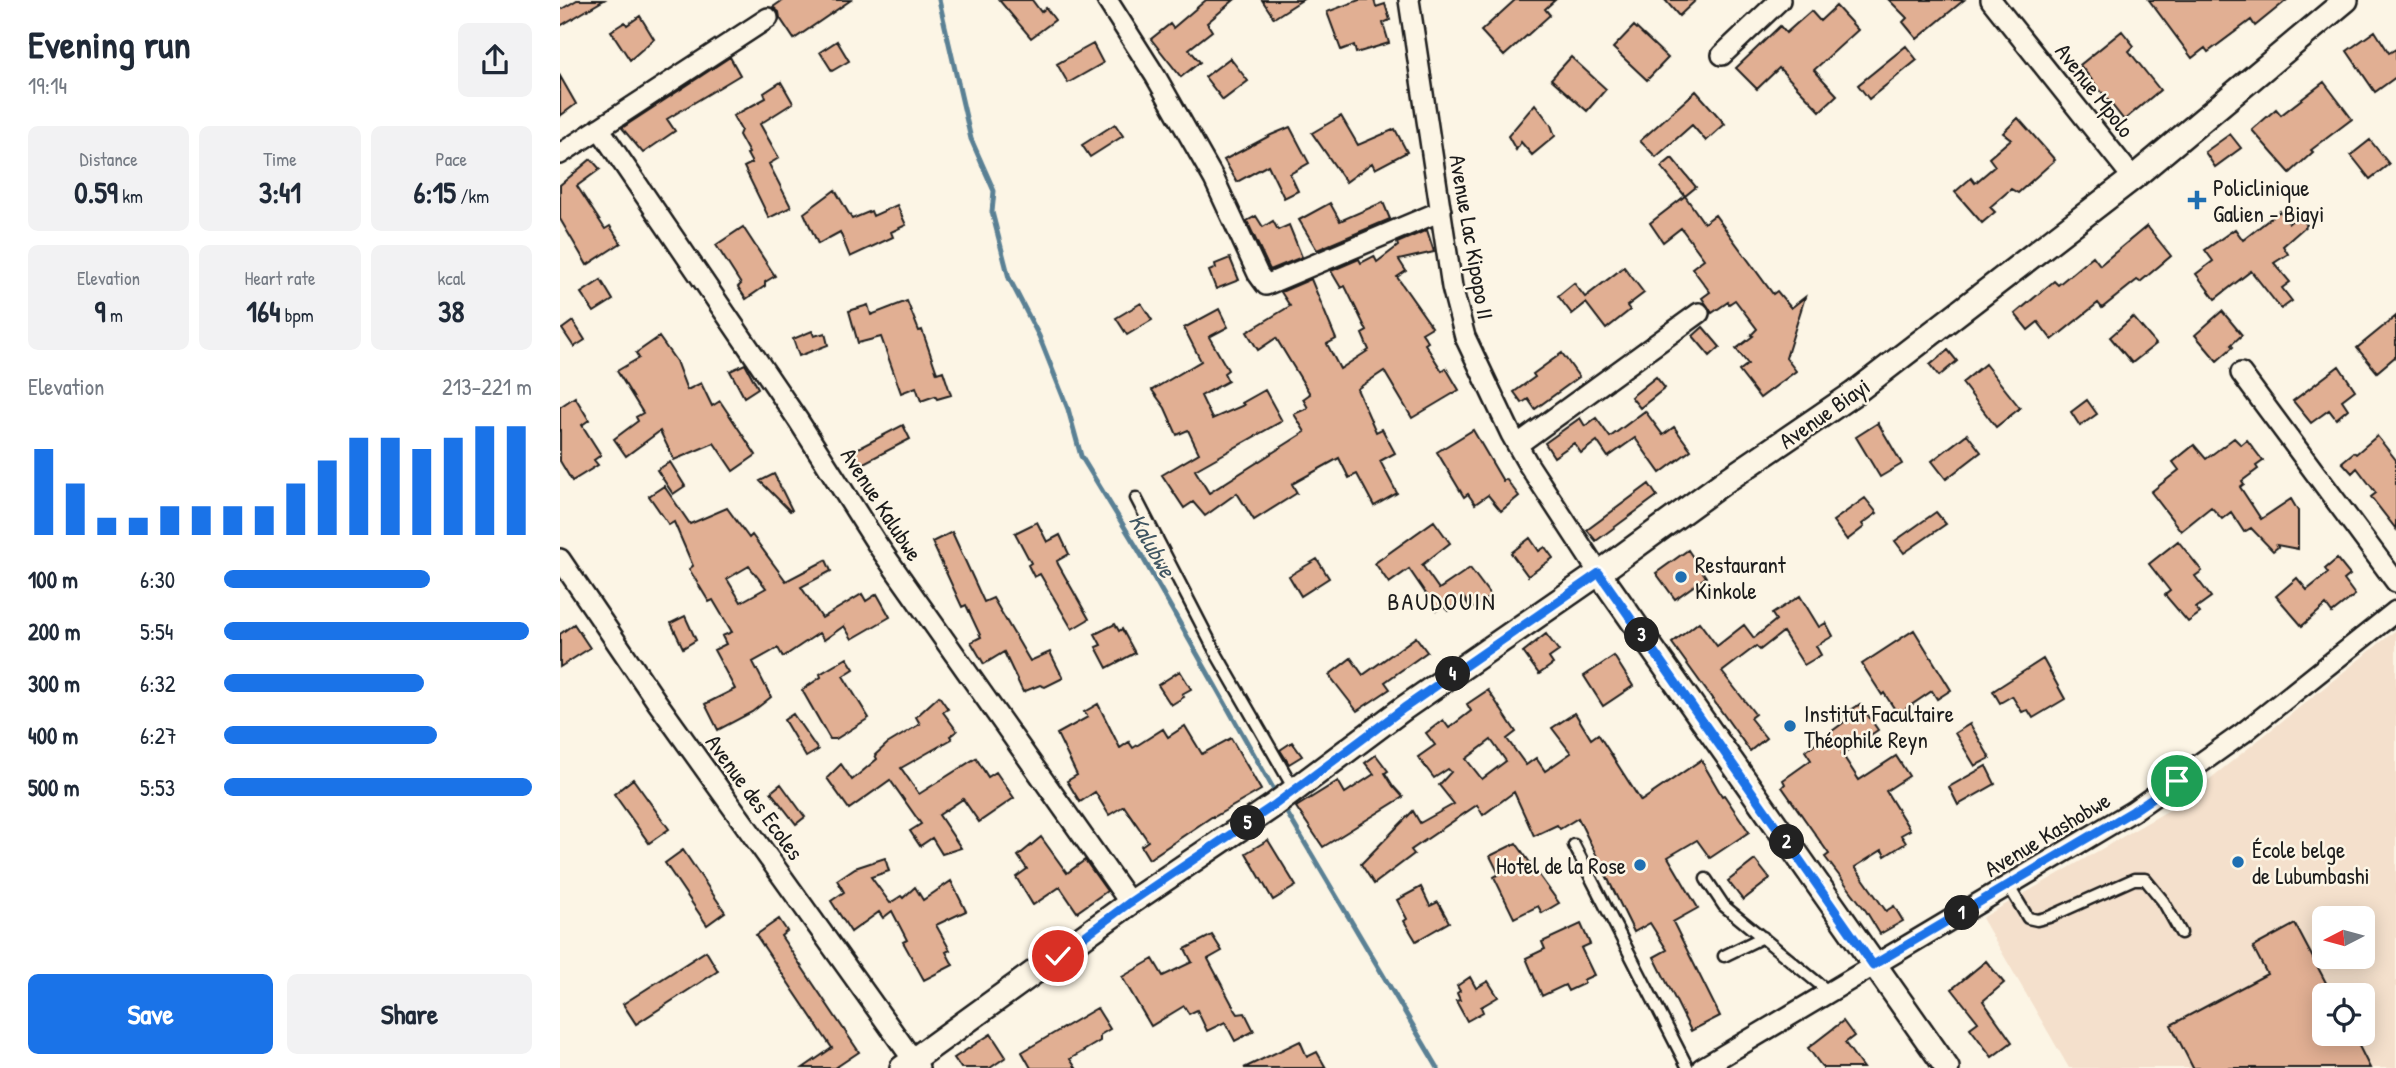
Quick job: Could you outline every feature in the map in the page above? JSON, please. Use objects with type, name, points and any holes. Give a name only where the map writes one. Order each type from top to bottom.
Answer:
[{"type":"street","points":[[1107,0],[1156,77],[1214,179],[1258,274],[1266,285],[1441,211]]},
{"type":"street","name":"Avenue Lac Kipopo II","points":[[1409,0],[1452,287],[1465,337],[1517,445],[1599,573]]},
{"type":"street","points":[[1723,55],[1780,0]]},
{"type":"street","name":"Avenue Mpolo","points":[[1991,0],[2133,178]]},
{"type":"street","name":"Avenue Biayi","points":[[911,1065],[1129,903],[1283,798],[1404,708],[1864,386],[2133,178],[2346,0]]},
{"type":"street","points":[[560,154],[768,18]]},
{"type":"street","name":"Avenue Kalubwe","points":[[599,128],[798,420],[902,580],[1129,903]]},
{"type":"street","points":[[1517,445],[1699,313]]},
{"type":"street","points":[[2241,373],[2396,582]]},
{"type":"street","name":"Avenue des Ecoles","points":[[560,559],[911,1065]]},
{"type":"street","points":[[1599,573],[1947,1068]]},
{"type":"street","name":"Avenue Kashobwe","points":[[1702,1068],[2133,811],[2243,733],[2396,611]]},
{"type":"lane","points":[[1136,498],[1217,655],[1283,798]]},
{"type":"lane","points":[[1574,845],[1688,1068]]},
{"type":"lane","points":[[2008,885],[2028,918],[2037,920],[2049,918],[2134,878],[2145,879],[2163,901],[2181,933]]},
{"type":"lane","points":[[1706,879],[1724,906],[1829,992]]},
{"type":"lane","points":[[1724,956],[1763,937]]},
{"type":"shaded area","name":"École belge de Lubumbashi","points":[[2396,630],[2396,1068],[2069,1068],[1982,918],[2176,806]]},
{"type":"building","points":[[577,0],[604,0],[560,26],[560,10]]},
{"type":"building","points":[[783,0],[851,0],[794,39],[779,12],[773,7]]},
{"type":"building","points":[[999,0],[1032,0],[1041,12],[1046,8],[1055,20],[1031,38]]},
{"type":"building","points":[[1206,0],[1234,0],[1207,23],[1212,31],[1189,49],[1200,62],[1181,77],[1151,39],[1170,24],[1173,28]]},
{"type":"building","points":[[1262,0],[1302,0],[1274,18]]},
{"type":"building","points":[[1359,0],[1374,0],[1376,7],[1385,4],[1390,20],[1383,23],[1389,43],[1356,53],[1354,45],[1341,50],[1327,12]]},
{"type":"building","points":[[1515,0],[1555,0],[1545,9],[1550,15],[1504,56],[1481,31]]},
{"type":"building","points":[[1665,0],[1696,0],[1679,16]]},
{"type":"building","points":[[1889,0],[1964,0],[1917,39],[1903,22],[1907,18]]},
{"type":"building","points":[[2149,0],[2287,0],[2255,26],[2251,20],[2208,52],[2205,48],[2192,58]]},
{"type":"building","points":[[1836,6],[1858,30],[1814,70],[1837,95],[1820,111],[1779,68],[1757,89],[1736,68],[1780,26],[1786,33],[1811,11],[1820,21]]},
{"type":"building","points":[[640,16],[654,39],[630,60],[611,31]]},
{"type":"building","points":[[1634,26],[1668,58],[1647,80],[1613,48]]},
{"type":"building","points":[[2122,31],[2134,46],[2129,51],[2160,90],[2124,120],[2080,65]]},
{"type":"building","points":[[2375,31],[2389,53],[2396,49],[2396,77],[2375,92],[2347,51]]},
{"type":"building","points":[[837,41],[849,61],[832,71],[820,52]]},
{"type":"building","points":[[1093,44],[1103,63],[1068,83],[1057,64]]},
{"type":"building","points":[[1906,46],[1917,60],[1869,99],[1858,85]]},
{"type":"building","points":[[730,57],[740,75],[667,119],[675,131],[643,153],[622,128]]},
{"type":"building","points":[[1571,57],[1606,89],[1587,111],[1551,79]]},
{"type":"building","points":[[1230,58],[1248,81],[1223,100],[1205,77]]},
{"type":"building","points":[[560,76],[576,104],[560,116]]},
{"type":"building","points":[[781,82],[793,103],[760,124],[779,158],[769,164],[791,207],[769,218],[744,167],[752,163],[739,135],[741,130],[733,116],[766,98],[764,93]]},
{"type":"building","points":[[2324,82],[2352,119],[2311,150],[2313,152],[2290,173],[2252,130],[2276,109],[2281,115]]},
{"type":"building","points":[[1696,91],[1725,124],[1706,141],[1692,125],[1656,157],[1640,141]]},
{"type":"building","points":[[1535,104],[1551,125],[1555,136],[1532,155],[1521,142],[1516,150],[1508,136]]},
{"type":"building","points":[[1341,116],[1358,145],[1395,129],[1407,152],[1375,169],[1372,163],[1346,182],[1312,133]]},
{"type":"building","points":[[2018,118],[2055,160],[2018,193],[2011,189],[1990,207],[1995,212],[1982,223],[1955,192],[1971,178],[1975,183],[1995,166],[1989,158],[2011,139],[2003,133]]},
{"type":"building","points":[[1115,124],[1123,136],[1090,157],[1082,145]]},
{"type":"building","points":[[1290,127],[1309,163],[1290,174],[1298,191],[1284,198],[1268,165],[1237,182],[1224,160]]},
{"type":"building","points":[[2230,134],[2241,148],[2215,167],[2205,152]]},
{"type":"building","points":[[2370,140],[2389,164],[2370,179],[2351,155]]},
{"type":"building","points":[[1672,158],[1696,187],[1685,196],[1661,167]]},
{"type":"building","points":[[591,159],[600,169],[577,186],[605,229],[610,226],[621,243],[587,265],[560,219],[560,185]]},
{"type":"building","points":[[835,190],[852,219],[871,211],[873,216],[897,205],[906,225],[891,232],[893,237],[850,257],[840,232],[818,244],[804,213]]},
{"type":"building","points":[[1685,196],[1704,223],[1715,215],[1773,294],[1777,291],[1791,308],[1805,297],[1786,358],[1796,371],[1760,398],[1739,371],[1748,364],[1736,349],[1753,336],[1751,335],[1757,329],[1735,300],[1712,313],[1702,298],[1710,292],[1692,268],[1704,259],[1681,228],[1663,242],[1650,223]]},
{"type":"building","points":[[1383,202],[1390,219],[1317,250],[1299,220],[1330,203],[1340,221]]},
{"type":"building","points":[[2280,211],[2289,223],[2299,215],[2307,225],[2283,246],[2288,254],[2274,263],[2290,282],[2282,288],[2292,301],[2281,309],[2251,271],[2215,299],[2196,274],[2213,261],[2205,250],[2235,229],[2243,240]]},
{"type":"building","points":[[1256,216],[1263,227],[1273,221],[1278,230],[1289,225],[1302,257],[1270,270],[1247,221]]},
{"type":"building","points":[[2147,226],[2171,256],[2140,282],[2137,280],[2102,308],[2098,303],[2052,340],[2038,322],[2028,330],[2015,314],[2054,281],[2058,285],[2093,256],[2100,265]]},
{"type":"building","points":[[743,227],[775,276],[746,299],[738,287],[741,284],[716,245]]},
{"type":"building","points":[[1427,230],[1434,252],[1399,260],[1406,271],[1397,277],[1432,327],[1422,333],[1428,342],[1425,344],[1442,371],[1446,368],[1459,390],[1412,418],[1384,371],[1357,389],[1376,432],[1382,429],[1395,453],[1380,461],[1397,493],[1374,506],[1357,474],[1349,478],[1339,458],[1292,484],[1297,493],[1254,520],[1237,493],[1205,516],[1193,502],[1184,508],[1162,475],[1199,453],[1188,430],[1177,435],[1165,408],[1152,390],[1201,361],[1184,328],[1219,309],[1228,327],[1209,337],[1228,370],[1224,373],[1228,381],[1201,396],[1212,419],[1244,405],[1242,403],[1265,390],[1282,421],[1195,470],[1209,493],[1305,432],[1294,414],[1308,408],[1303,399],[1310,394],[1276,338],[1258,350],[1247,332],[1290,306],[1281,292],[1311,279],[1336,339],[1327,344],[1340,369],[1369,350],[1362,334],[1367,331],[1345,286],[1341,288],[1331,271],[1359,259],[1361,263],[1374,256],[1377,262],[1398,246],[1397,243]]},
{"type":"building","points":[[1230,258],[1239,280],[1216,289],[1209,271],[1216,268],[1215,264]]},
{"type":"building","points":[[1624,267],[1644,293],[1627,306],[1630,310],[1606,329],[1586,303],[1572,314],[1558,296],[1574,283],[1585,297]]},
{"type":"building","points":[[601,280],[613,300],[594,312],[581,293]]},
{"type":"building","points":[[907,301],[919,331],[922,330],[937,373],[943,371],[951,395],[937,399],[935,396],[921,401],[916,387],[901,393],[881,337],[858,343],[849,311],[868,305],[871,315]]},
{"type":"building","points":[[1141,303],[1152,320],[1127,335],[1116,318]]},
{"type":"building","points":[[2222,311],[2242,335],[2217,361],[2195,335]]},
{"type":"building","points":[[2396,316],[2396,356],[2377,372],[2357,348]]},
{"type":"building","points":[[2133,317],[2156,344],[2132,363],[2110,337]]},
{"type":"building","points":[[573,321],[585,340],[574,347],[562,329]]},
{"type":"building","points":[[1703,327],[1720,347],[1710,356],[1693,336]]},
{"type":"building","points":[[812,331],[814,336],[825,333],[828,345],[799,356],[793,339]]},
{"type":"building","points":[[659,337],[676,361],[687,390],[701,383],[712,406],[720,401],[756,455],[733,471],[714,443],[674,460],[660,431],[626,456],[614,439],[638,421],[636,417],[643,413],[617,371],[639,358],[636,353]]},
{"type":"building","points":[[1948,350],[1957,361],[1939,376],[1930,365]]},
{"type":"building","points":[[1562,353],[1579,377],[1535,409],[1528,399],[1522,403],[1514,392]]},
{"type":"building","points":[[745,364],[758,388],[744,397],[730,371]]},
{"type":"building","points":[[1985,364],[2020,408],[1996,427],[1962,383]]},
{"type":"building","points":[[2339,366],[2355,390],[2342,400],[2348,409],[2336,419],[2329,410],[2311,423],[2293,401]]},
{"type":"building","points":[[1656,377],[1665,388],[1640,408],[1631,397]]},
{"type":"building","points":[[575,397],[589,420],[582,425],[601,455],[594,460],[598,465],[572,481],[560,461],[560,407]]},
{"type":"building","points":[[2087,400],[2097,414],[2080,426],[2071,412]]},
{"type":"building","points":[[1645,411],[1663,435],[1674,427],[1691,450],[1660,473],[1635,438],[1608,457],[1597,441],[1581,453],[1574,443],[1554,457],[1545,443],[1580,418],[1585,426],[1596,418],[1610,437]]},
{"type":"building","points":[[1878,423],[1902,464],[1880,477],[1856,437]]},
{"type":"building","points":[[903,425],[910,439],[856,467],[849,453]]},
{"type":"building","points":[[1473,430],[1503,481],[1506,479],[1519,496],[1501,511],[1488,495],[1475,504],[1468,494],[1464,497],[1437,452]]},
{"type":"building","points":[[1967,434],[1981,452],[1946,479],[1932,461]]},
{"type":"building","points":[[2377,436],[2396,460],[2396,529],[2371,497],[2376,493],[2357,468],[2352,473],[2342,462]]},
{"type":"building","points":[[2234,438],[2241,445],[2247,440],[2263,461],[2256,466],[2258,469],[2242,481],[2244,484],[2240,487],[2261,519],[2291,499],[2298,511],[2298,549],[2277,545],[2273,551],[2251,528],[2244,532],[2231,512],[2222,519],[2211,507],[2181,531],[2151,492],[2179,470],[2173,462],[2194,445],[2206,459]]},
{"type":"building","points":[[670,462],[685,486],[673,494],[657,470]]},
{"type":"building","points":[[774,474],[792,510],[790,511],[760,481]]},
{"type":"building","points":[[1649,484],[1657,496],[1596,541],[1587,530]]},
{"type":"building","points":[[664,486],[690,524],[727,508],[749,538],[752,535],[786,581],[826,560],[831,571],[801,587],[822,618],[862,594],[866,601],[877,594],[890,617],[852,639],[844,626],[824,640],[819,633],[783,657],[778,648],[753,662],[771,697],[752,712],[718,730],[705,704],[735,689],[714,650],[726,644],[722,636],[732,632],[713,600],[709,602],[689,569],[693,566],[674,522],[669,525],[649,496]],"holes":[[[749,566],[766,588],[741,602],[727,579]]]},
{"type":"building","points":[[1865,498],[1877,513],[1847,540],[1833,521]]},
{"type":"building","points":[[1936,512],[1946,524],[1904,553],[1895,541]]},
{"type":"building","points":[[1434,521],[1450,543],[1422,565],[1439,589],[1470,568],[1491,596],[1471,609],[1464,598],[1448,611],[1442,605],[1437,610],[1409,569],[1389,583],[1375,563]]},
{"type":"building","points":[[1037,522],[1047,542],[1060,535],[1069,554],[1057,561],[1089,619],[1072,629],[1040,574],[1034,577],[1028,565],[1031,563],[1015,533]]},
{"type":"building","points":[[952,532],[984,602],[993,598],[1030,661],[1050,652],[1063,678],[1045,687],[1040,685],[1023,692],[1004,652],[984,664],[971,642],[981,637],[966,605],[962,607],[932,542]]},
{"type":"building","points":[[1530,538],[1539,551],[1545,547],[1553,558],[1528,576],[1511,553]]},
{"type":"building","points":[[2178,541],[2202,571],[2195,576],[2211,597],[2196,608],[2200,613],[2188,622],[2165,595],[2170,591],[2149,564]]},
{"type":"building","points":[[1688,550],[1706,577],[1675,599],[1656,573]]},
{"type":"building","points":[[1317,559],[1329,578],[1301,596],[1289,576]]},
{"type":"building","points":[[2337,559],[2350,575],[2344,580],[2355,595],[2332,613],[2326,605],[2302,626],[2276,596],[2297,578],[2307,590],[2328,573],[2325,569]]},
{"type":"building","points":[[1800,596],[1819,627],[1826,623],[1833,636],[1816,646],[1821,655],[1804,665],[1783,632],[1760,650],[1756,646],[1722,672],[1755,714],[1750,718],[1766,738],[1750,751],[1672,643],[1699,622],[1717,646],[1744,625],[1754,638],[1776,620],[1772,614]]},
{"type":"building","points":[[685,616],[696,640],[683,648],[671,623]]},
{"type":"building","points":[[574,624],[590,648],[560,667],[560,634]]},
{"type":"building","points":[[1115,624],[1119,631],[1122,629],[1135,653],[1107,668],[1096,647],[1101,645],[1095,634]]},
{"type":"building","points":[[1914,630],[1951,690],[1937,699],[1932,691],[1898,714],[1862,664]]},
{"type":"building","points":[[1546,634],[1559,651],[1549,658],[1553,664],[1539,674],[1523,652]]},
{"type":"building","points":[[1416,637],[1427,652],[1385,682],[1390,689],[1357,711],[1329,675],[1351,658],[1363,675]]},
{"type":"building","points":[[1614,656],[1633,686],[1603,706],[1584,676]]},
{"type":"building","points":[[847,658],[854,669],[843,676],[869,718],[836,739],[830,739],[802,690],[821,677],[820,674]]},
{"type":"building","points":[[2043,659],[2065,699],[2033,718],[2028,710],[2022,712],[2012,696],[2000,703],[1993,691]]},
{"type":"building","points":[[1180,671],[1191,689],[1171,705],[1158,685]]},
{"type":"building","points":[[1488,690],[1516,732],[1507,739],[1526,765],[1536,758],[1545,771],[1571,753],[1552,728],[1575,713],[1591,739],[1598,734],[1641,801],[1701,760],[1722,796],[1724,795],[1749,832],[1710,858],[1697,840],[1668,857],[1698,908],[1673,922],[1720,1016],[1691,1031],[1654,957],[1667,950],[1650,923],[1634,932],[1578,818],[1560,829],[1557,825],[1534,836],[1514,792],[1483,815],[1477,805],[1411,850],[1414,854],[1374,884],[1361,864],[1413,811],[1420,823],[1454,804],[1439,785],[1451,772],[1448,769],[1434,778],[1418,757],[1435,745],[1426,733],[1443,720],[1449,728],[1471,711],[1467,704]],"holes":[[[1491,740],[1506,761],[1482,779],[1466,759]]]},
{"type":"building","points":[[939,696],[948,709],[943,712],[957,731],[950,736],[952,739],[901,768],[919,794],[976,758],[988,777],[996,772],[1014,798],[979,822],[963,799],[939,815],[961,848],[942,854],[932,838],[920,846],[910,831],[921,824],[890,780],[849,809],[827,778],[841,764],[852,780],[877,759],[875,755],[887,744],[920,724],[916,717]]},
{"type":"building","points":[[1098,704],[1120,748],[1129,742],[1133,748],[1163,729],[1168,737],[1185,726],[1202,754],[1231,738],[1261,790],[1213,816],[1149,859],[1141,846],[1148,841],[1124,806],[1109,815],[1095,792],[1080,802],[1067,781],[1077,775],[1057,734],[1088,717],[1084,712]]},
{"type":"building","points":[[1860,704],[1878,730],[1842,754],[1859,780],[1896,756],[1909,776],[1886,791],[1910,830],[1901,835],[1906,843],[1885,856],[1882,850],[1855,867],[1886,911],[1894,906],[1903,921],[1880,934],[1825,857],[1829,854],[1782,787],[1785,784],[1783,780],[1811,760],[1805,751],[1847,720],[1844,715]]},
{"type":"building","points":[[793,714],[818,750],[806,757],[784,720]]},
{"type":"building","points":[[1970,724],[1990,758],[1975,766],[1955,733]]},
{"type":"building","points":[[1292,742],[1302,756],[1289,764],[1280,750]]},
{"type":"building","points":[[1376,755],[1388,771],[1385,773],[1393,786],[1403,797],[1323,847],[1296,807],[1338,781],[1345,793],[1374,774],[1365,763]]},
{"type":"building","points":[[1986,766],[1995,784],[1958,805],[1949,787]]},
{"type":"building","points":[[633,779],[669,829],[649,843],[614,794]]},
{"type":"building","points":[[781,784],[805,817],[796,824],[771,792]]},
{"type":"building","points":[[1041,837],[1067,873],[1085,860],[1107,891],[1077,912],[1060,887],[1033,905],[1016,877],[1027,869],[1018,856]]},
{"type":"building","points":[[1268,840],[1296,886],[1273,900],[1246,853]]},
{"type":"building","points":[[1516,843],[1559,903],[1542,913],[1538,906],[1514,918],[1494,877],[1499,874],[1490,856]]},
{"type":"building","points":[[683,850],[725,912],[707,925],[665,863]]},
{"type":"building","points":[[885,858],[889,871],[871,877],[890,903],[901,896],[903,898],[915,887],[923,900],[951,881],[966,911],[936,925],[950,950],[946,952],[953,965],[924,980],[903,942],[907,940],[892,911],[883,918],[879,912],[851,932],[831,901],[844,892],[837,880],[855,868]]},
{"type":"building","points":[[1755,860],[1770,879],[1743,900],[1728,881]]},
{"type":"building","points":[[1421,887],[1430,906],[1438,902],[1449,922],[1416,941],[1404,921],[1407,919],[1397,900]]},
{"type":"building","points":[[779,919],[787,931],[781,936],[859,1052],[835,1068],[803,1068],[832,1048],[756,935]]},
{"type":"building","points":[[1581,924],[1590,944],[1581,948],[1594,975],[1568,991],[1565,985],[1542,996],[1526,958],[1545,949],[1542,942]]},
{"type":"building","points":[[2295,924],[2312,956],[2312,970],[2319,970],[2326,983],[2312,983],[2312,1046],[2359,1046],[2370,1068],[2193,1068],[2171,1025],[2267,974],[2253,947]]},
{"type":"building","points":[[1212,935],[1222,951],[1208,959],[1234,1008],[1238,1014],[1245,1013],[1254,1031],[1235,1041],[1225,1022],[1207,1031],[1197,1010],[1189,1014],[1184,1006],[1151,1026],[1122,977],[1153,959],[1163,976],[1192,962],[1185,949]]},
{"type":"building","points":[[706,951],[718,971],[636,1024],[623,1004]]},
{"type":"building","points":[[1986,961],[2004,983],[1983,1001],[2012,1042],[1992,1057],[1970,1028],[1978,1022],[1952,989]]},
{"type":"building","points":[[1470,977],[1476,988],[1488,981],[1498,997],[1481,1007],[1483,1012],[1467,1021],[1456,1001],[1460,1000],[1457,986]]},
{"type":"building","points":[[1097,1008],[1110,1029],[1100,1035],[1100,1041],[1070,1059],[1076,1068],[1031,1068],[1022,1052]]},
{"type":"building","points":[[1843,1021],[1854,1036],[1845,1043],[1863,1068],[1823,1068],[1808,1048]]},
{"type":"building","points":[[991,1034],[1006,1057],[990,1068],[961,1068],[954,1058]]},
{"type":"building","points":[[1300,1041],[1307,1057],[1317,1052],[1326,1068],[1244,1068]]},
{"type":"waterway","name":"Kalubwe","points":[[939,0],[971,139],[994,191],[992,212],[1009,278],[1039,336],[1068,409],[1081,456],[1139,551],[1278,797]]},
{"type":"waterway","name":"Kalubwe","points":[[1283,806],[1438,1068]]},
{"type":"place","name":"Policlinique Galien - Biayi","points":[[2197,200]]},
{"type":"place","name":"Restaurant Kinkole","points":[[1681,577]]},
{"type":"place","name":"Institut Facultaire Théophile Reyn","points":[[1790,726]]},
{"type":"place","name":"École belge de Lubumbashi","points":[[2238,862]]},
{"type":"place","name":"Hotel de la Rose","points":[[1640,865]]},
{"type":"district","name":"BAUDOUIN","points":[[1442,601]]},
{"type":"route","points":[[1058,956],[1129,903],[1273,806],[1404,708],[1599,573],[1873,965],[2133,811],[2177,781]]}]
